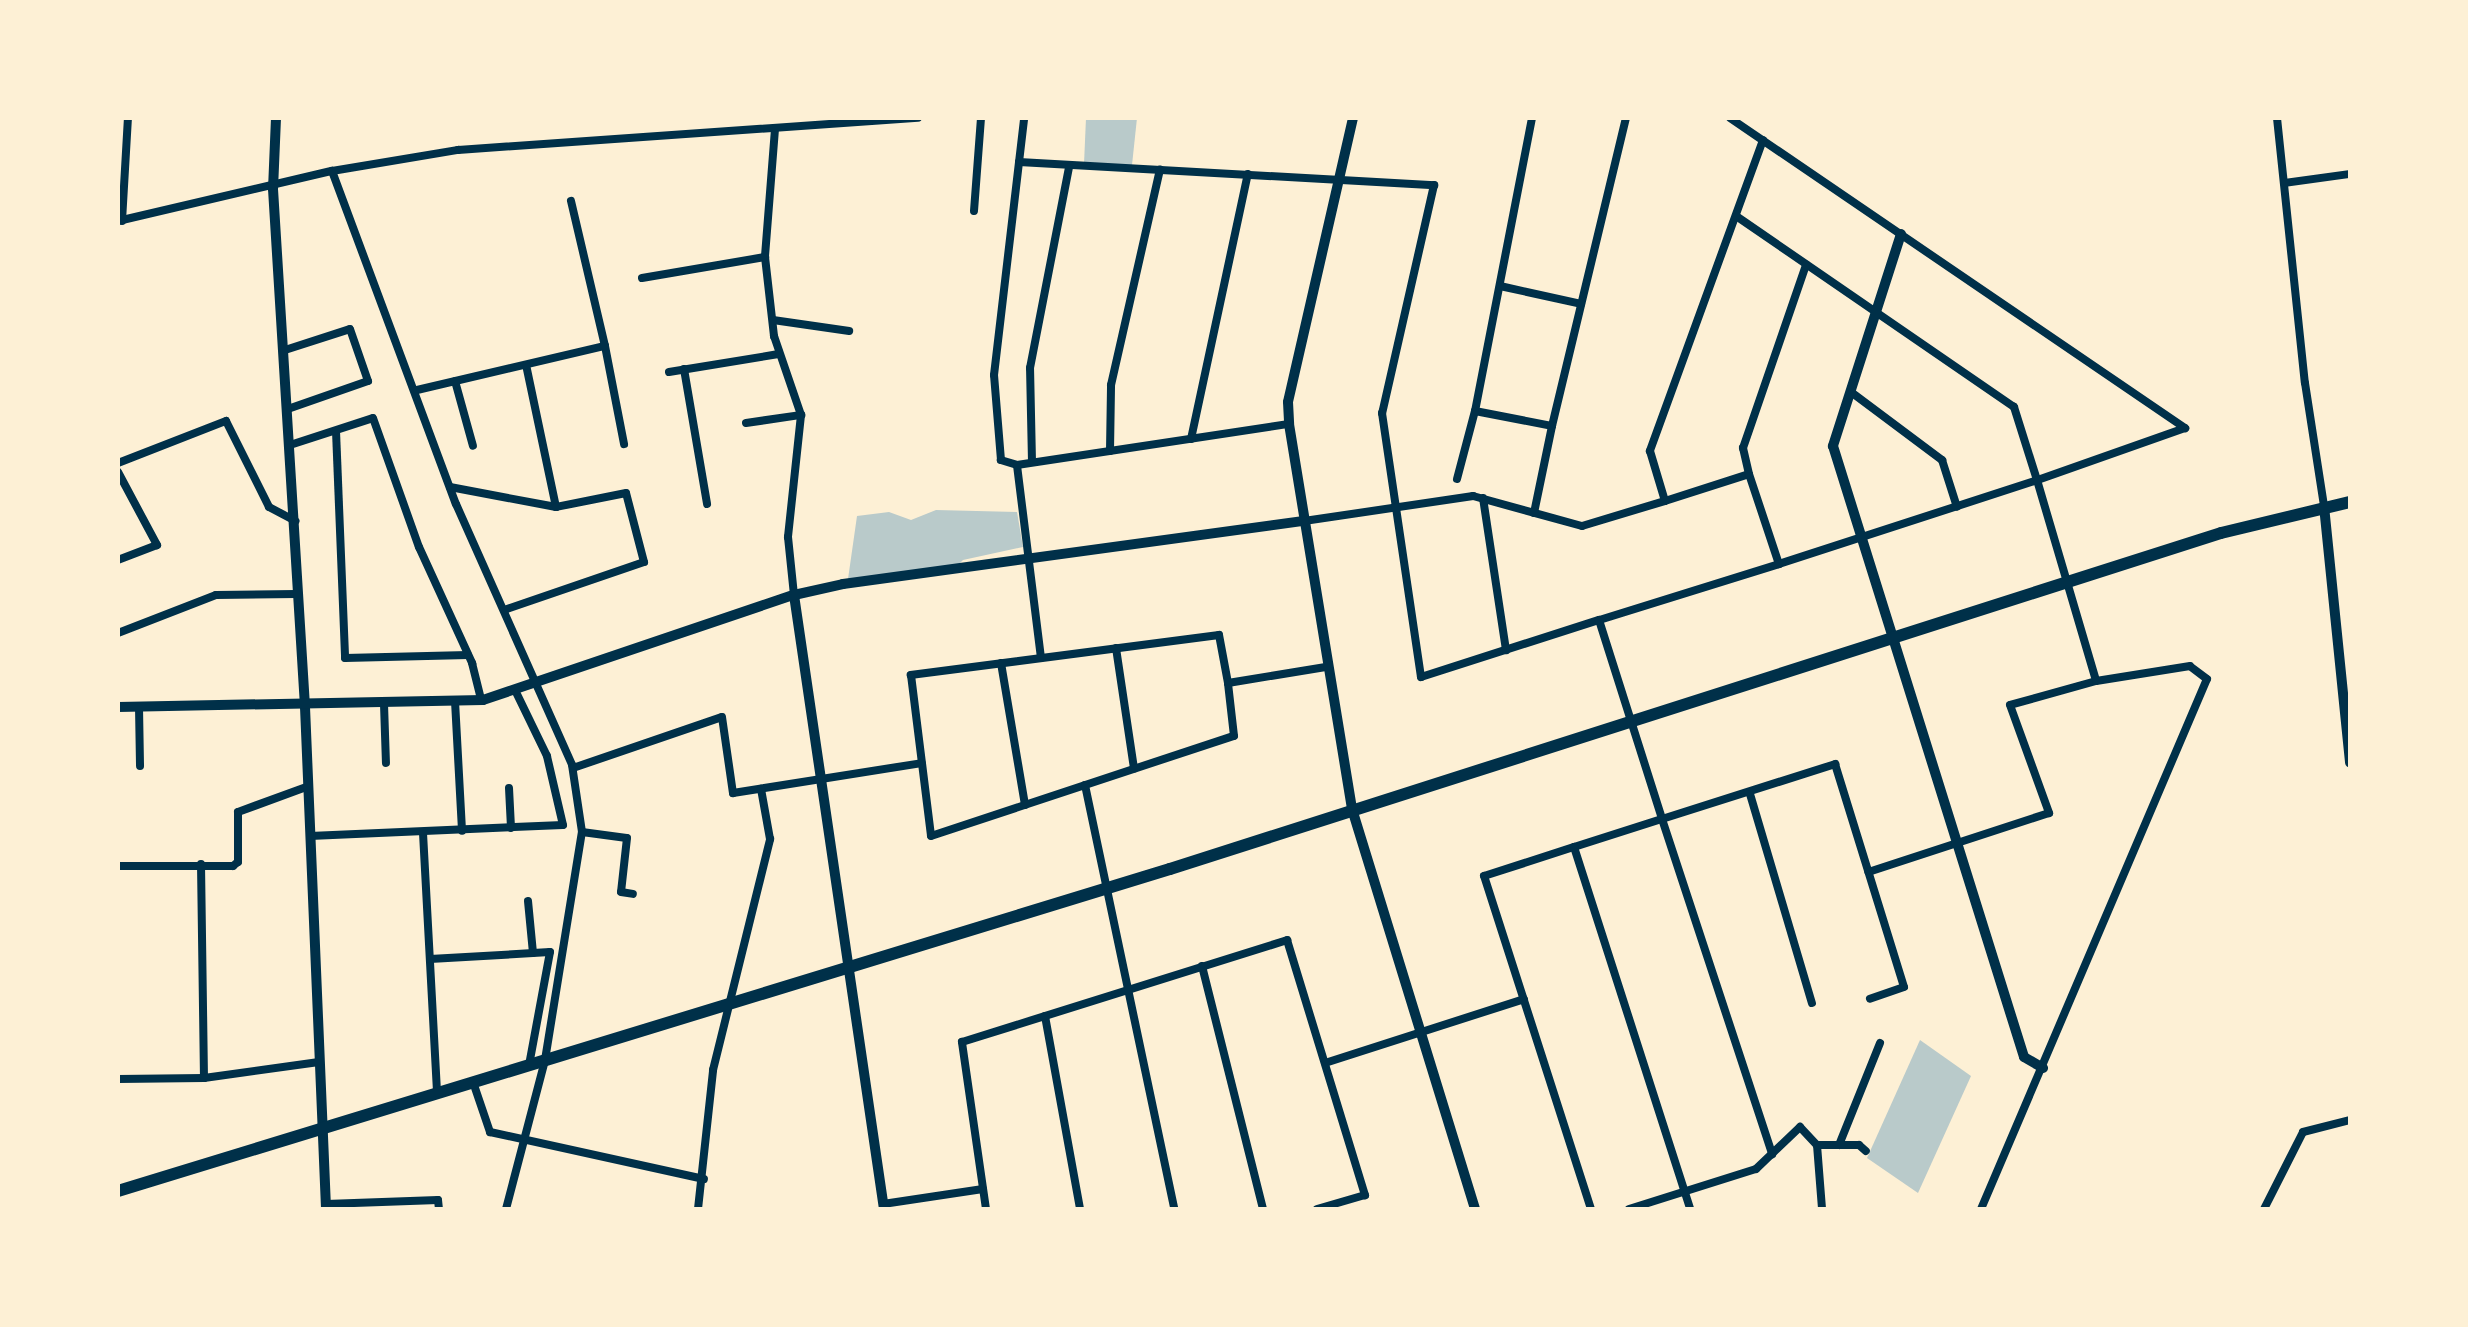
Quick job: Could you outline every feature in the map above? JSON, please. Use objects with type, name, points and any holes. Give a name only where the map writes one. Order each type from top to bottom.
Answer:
[{"type":"main road","points":[[118,1191],[1106,889],[2070,580],[2324,506],[2350,502]]},
{"type":"street","points":[[128,118],[120,221],[273,189],[332,171],[458,150],[918,118]]},
{"type":"street","points":[[276,118],[273,189],[305,707],[326,1207],[438,1200],[439,1209]]},
{"type":"street","points":[[755,130],[756,118]]},
{"type":"street","points":[[974,211],[981,118]]},
{"type":"street","points":[[1024,118],[994,375],[1001,460],[1017,465],[1289,424]]},
{"type":"street","points":[[1353,118],[1288,402],[1289,424],[1326,667],[1352,809],[1475,1209]]},
{"type":"street","points":[[1457,479],[1475,411],[1532,118]]},
{"type":"street","points":[[1534,513],[1626,118]]},
{"type":"street","points":[[1019,162],[1069,168],[1434,185],[1382,413],[1421,677],[1957,507],[2185,428],[1730,118]]},
{"type":"street","points":[[2277,118],[2305,383],[2324,506],[2350,763]]},
{"type":"street","points":[[775,129],[765,257],[779,354],[801,415],[788,537],[884,1206],[983,1189]]},
{"type":"street","points":[[1665,501],[1650,451],[1763,140]]},
{"type":"street","points":[[1032,462],[1030,368],[1069,168]]},
{"type":"street","points":[[1110,451],[1111,385],[1160,170]]},
{"type":"street","points":[[332,171],[417,390],[450,487],[573,768],[582,832],[545,1060],[506,1209]]},
{"type":"street","points":[[1191,439],[1248,174]]},
{"type":"street","points":[[2284,183],[2350,174]]},
{"type":"street","points":[[571,201],[624,444]]},
{"type":"street","points":[[1736,216],[2014,407],[2070,580],[2096,681]]},
{"type":"street","points":[[1901,234],[1879,313],[1833,446],[2024,1057],[2043,1068]]},
{"type":"street","points":[[642,278],[765,257]]},
{"type":"street","points":[[1779,564],[1743,448],[1806,265]]},
{"type":"street","points":[[1500,286],[1581,304]]},
{"type":"street","points":[[773,320],[849,331]]},
{"type":"street","points":[[285,350],[350,329],[368,381],[288,409]]},
{"type":"street","points":[[417,390],[605,346]]},
{"type":"street","points":[[669,372],[779,354]]},
{"type":"street","points":[[526,365],[556,507]]},
{"type":"street","points":[[684,369],[707,504]]},
{"type":"street","points":[[455,381],[473,446]]},
{"type":"street","points":[[1851,392],[1942,460],[1957,507]]},
{"type":"street","points":[[1475,411],[1552,426]]},
{"type":"street","points":[[746,423],[801,415]]},
{"type":"street","points":[[290,445],[373,418],[419,547],[468,655],[481,700]]},
{"type":"street","points":[[118,463],[226,421],[269,507],[295,521]]},
{"type":"street","points":[[336,431],[345,658],[468,655]]},
{"type":"street","points":[[1017,465],[1041,658]]},
{"type":"street","points":[[118,472],[157,545],[118,560]]},
{"type":"street","points":[[118,707],[305,707],[481,700],[794,595],[1395,507],[1483,498],[1582,526],[1749,474]]},
{"type":"street","points":[[450,487],[556,507],[626,493],[644,562],[504,610]]},
{"type":"street","points":[[1483,498],[1506,650]]},
{"type":"street","points":[[118,633],[216,595],[296,594]]},
{"type":"street","points":[[1599,620],[1772,1154]]},
{"type":"street","points":[[1219,635],[1234,736],[931,836],[911,675],[1041,658],[1219,635]]},
{"type":"street","points":[[1116,648],[1134,769]]},
{"type":"street","points":[[1001,663],[1025,805]]},
{"type":"street","points":[[1868,872],[2049,813],[2010,705],[2096,681],[2190,666],[2207,679],[1981,1209]]},
{"type":"street","points":[[1228,683],[1326,667]]},
{"type":"street","points":[[310,836],[563,825],[547,756],[515,690]]},
{"type":"street","points":[[455,701],[462,831]]},
{"type":"street","points":[[384,704],[386,763]]},
{"type":"street","points":[[139,707],[140,766]]},
{"type":"street","points":[[573,768],[722,717],[733,793],[922,763]]},
{"type":"street","points":[[1591,1209],[1484,876],[1750,794],[1835,764],[1904,987],[1870,999]]},
{"type":"street","points":[[1085,785],[1174,1209]]},
{"type":"street","points":[[118,866],[238,862],[238,812],[306,787]]},
{"type":"street","points":[[509,788],[511,828]]},
{"type":"street","points":[[698,1209],[704,1179],[707,1106],[770,839],[761,789]]},
{"type":"street","points":[[1750,794],[1812,1003]]},
{"type":"street","points":[[582,832],[627,838],[621,892],[633,894]]},
{"type":"street","points":[[423,833],[437,1094]]},
{"type":"street","points":[[1574,847],[1690,1209]]},
{"type":"street","points":[[201,864],[204,1078]]},
{"type":"street","points":[[528,901],[533,953]]},
{"type":"street","points":[[986,1209],[962,1042],[1287,940],[1365,1195],[1317,1209]]},
{"type":"street","points":[[430,959],[550,952],[529,1065]]},
{"type":"street","points":[[1202,966],[1263,1209]]},
{"type":"street","points":[[1325,1063],[1524,999]]},
{"type":"street","points":[[1045,1016],[1080,1209]]},
{"type":"street","points":[[1839,1145],[1880,1043]]},
{"type":"street","points":[[118,1079],[204,1078],[319,1062]]},
{"type":"street","points":[[473,1082],[490,1132],[524,1143],[704,1179]]},
{"type":"street","points":[[2264,1209],[2303,1132],[2350,1120]]},
{"type":"street","points":[[1629,1209],[1756,1169],[1800,1127],[1817,1145],[1822,1209]]},
{"type":"street","points":[[1817,1145],[1859,1145],[1866,1151]]},
{"type":"shaded area","points":[[1086,118],[1137,118],[1132,165],[1084,164]]},
{"type":"shaded area","points":[[936,510],[1017,512],[1023,547],[963,560],[955,568],[848,579],[857,516],[889,512],[911,520]]},
{"type":"shaded area","points":[[1920,1040],[1971,1076],[1918,1193],[1867,1158]]}]
